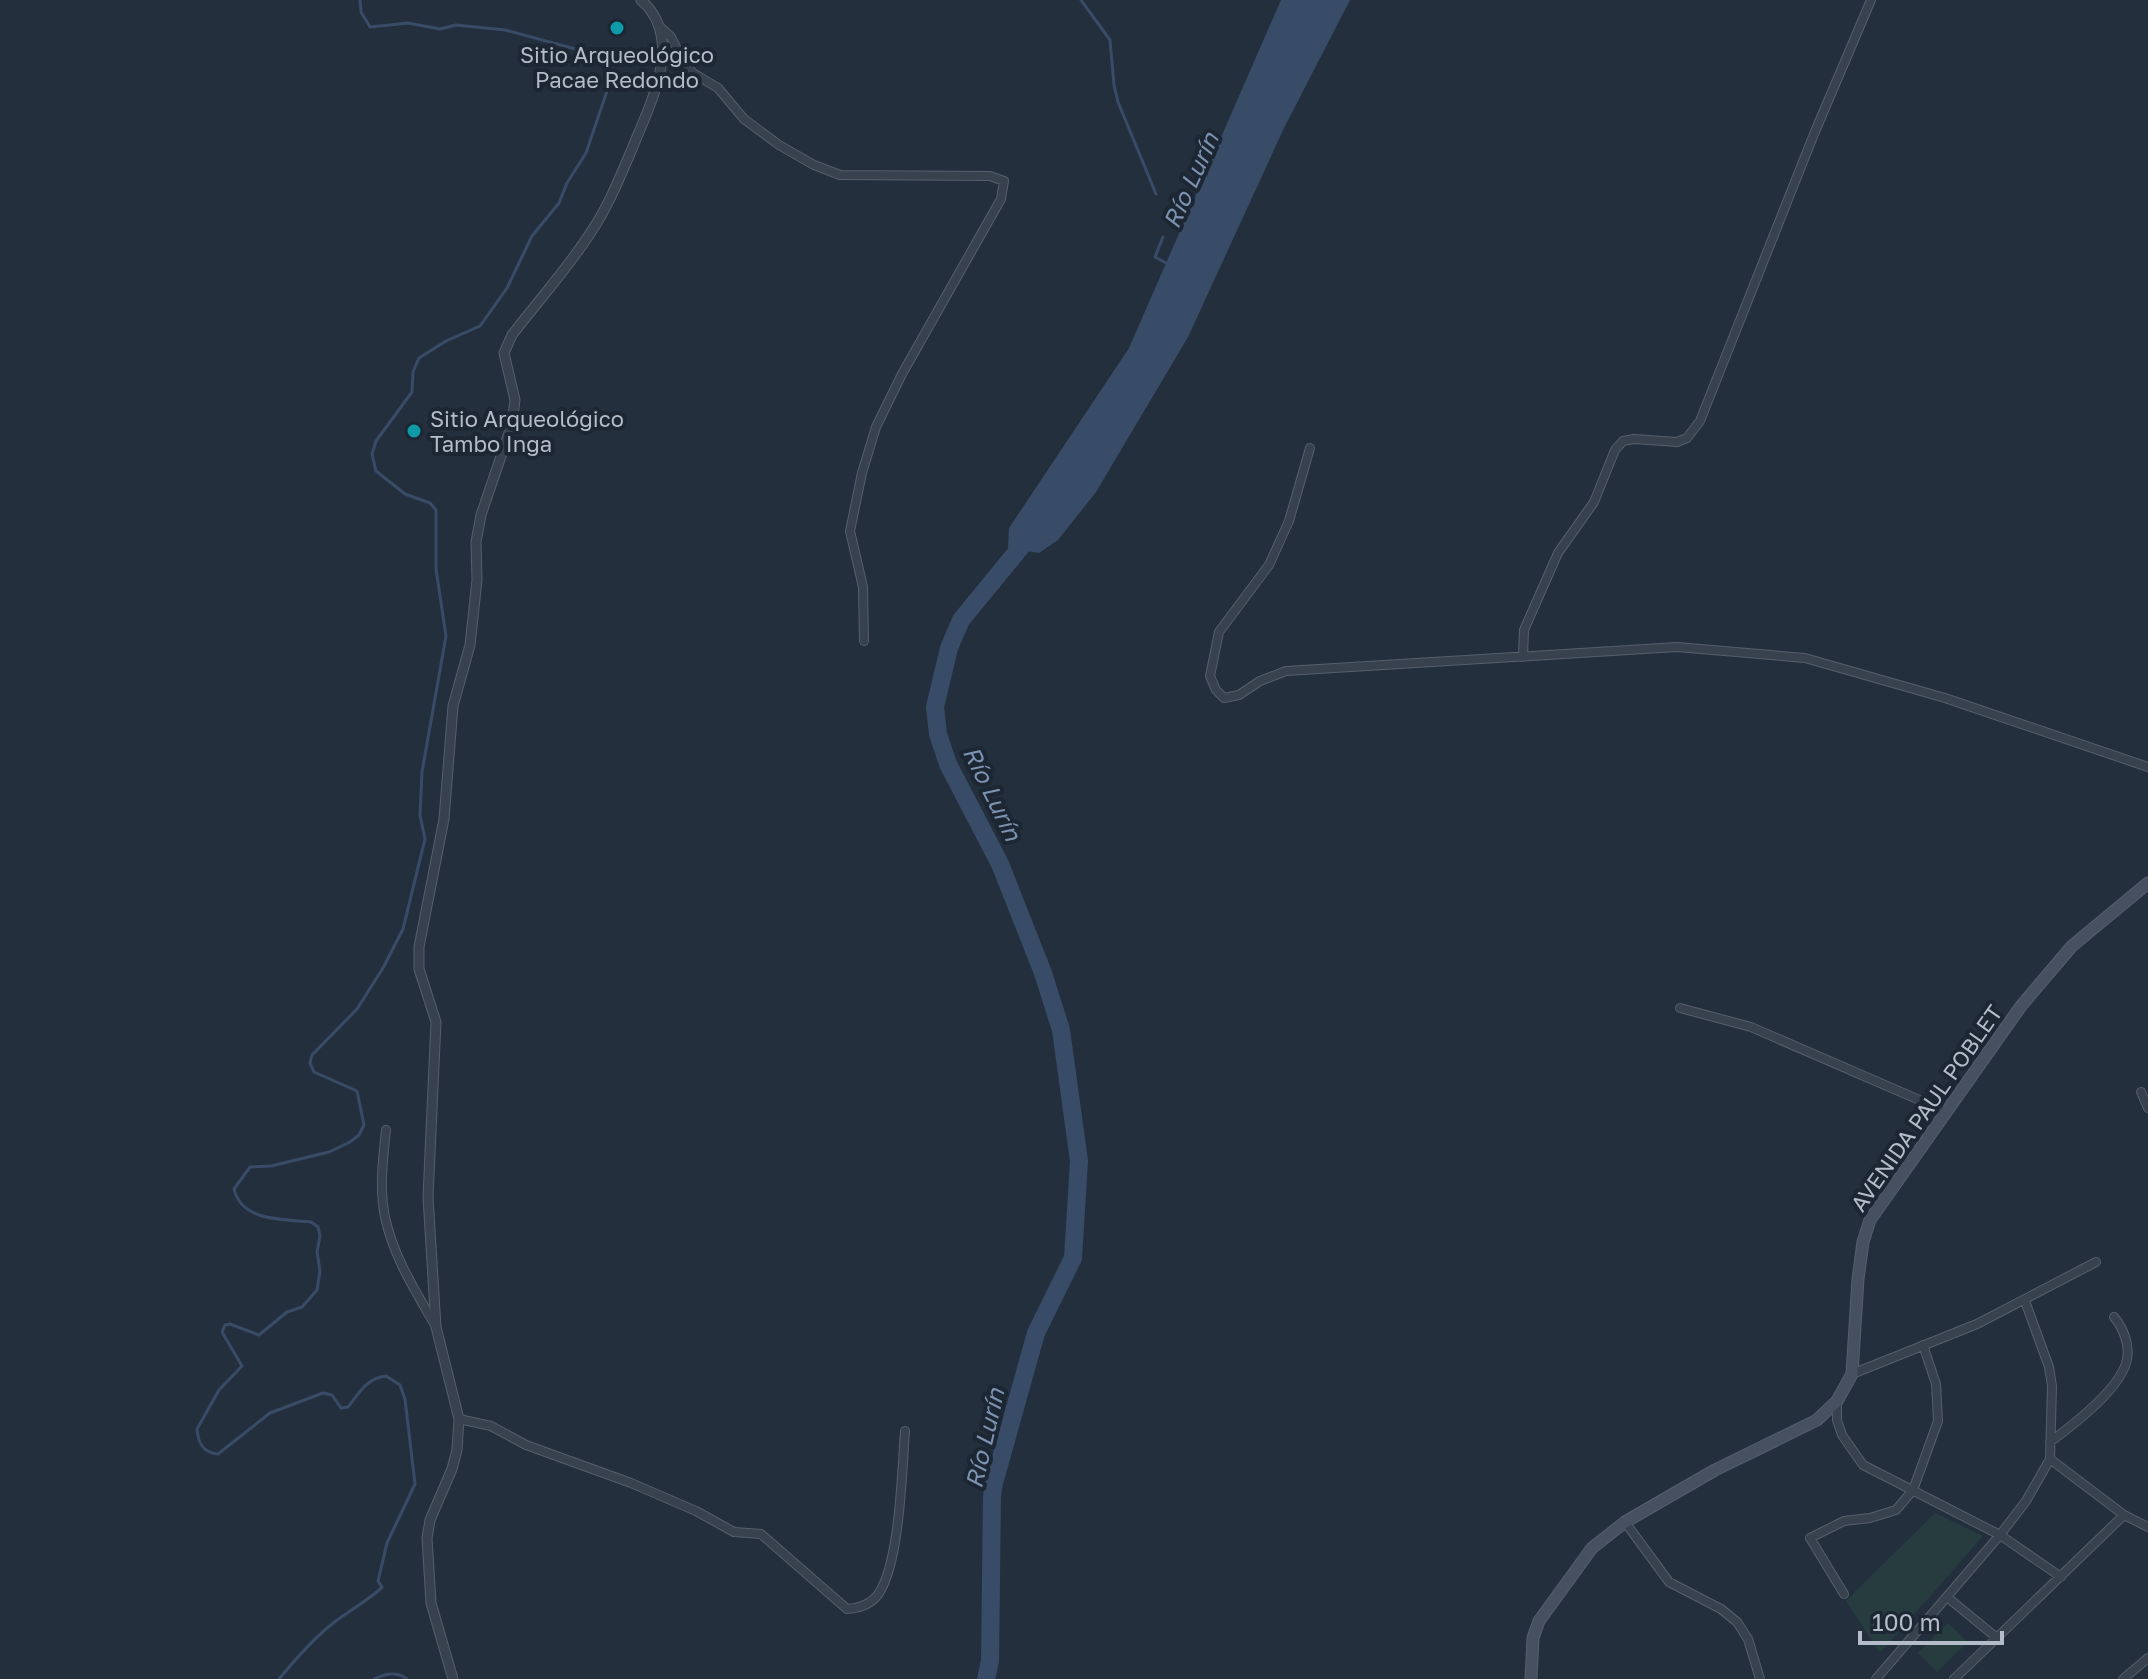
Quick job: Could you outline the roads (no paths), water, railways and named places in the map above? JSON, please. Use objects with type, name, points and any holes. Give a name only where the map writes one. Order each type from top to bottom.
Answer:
[{"type":"main road","name":"AVENIDA PAUL POBLET","points":[[1531,1679],[1532,1648],[1539,1621],[1592,1548],[1625,1522],[1715,1470],[1817,1420],[1837,1401],[1852,1374],[1858,1279],[1865,1231],[1870,1220],[2021,1006],[2072,946],[2148,883]]},
{"type":"street","points":[[641,0],[671,37],[684,63],[693,73],[718,88],[744,119],[779,145],[814,165],[840,175],[990,176],[1004,181],[1001,199],[902,374],[876,427],[862,473],[850,531],[863,587],[864,641]]},
{"type":"street","points":[[1523,657],[1524,630],[1558,553],[1594,502],[1615,450],[1623,441],[1634,439],[1677,442],[1687,438],[1700,421],[1871,0]]},
{"type":"street","points":[[453,1679],[431,1603],[427,1538],[430,1520],[452,1469],[459,1419],[436,1327],[428,1197],[436,1022],[419,969],[419,947],[444,819],[453,706],[470,645],[477,580],[476,542],[515,400],[504,353],[512,335],[592,231],[621,175],[659,80],[662,51],[658,24]]},
{"type":"street","points":[[1310,448],[1289,521],[1269,565],[1219,632],[1210,676],[1216,690],[1224,698],[1239,695],[1260,681],[1286,671],[1677,647],[1805,658],[1945,698],[2148,767]]},
{"type":"street","points":[[1680,1008],[1751,1027],[1947,1112]]},
{"type":"street","points":[[2141,1092],[2148,1108]]},
{"type":"street","points":[[386,1130],[381,1183],[385,1219],[407,1277],[436,1327]]},
{"type":"street","points":[[1852,1374],[1977,1324],[2096,1262]]},
{"type":"street","points":[[1876,1679],[2000,1535],[2026,1501],[2050,1459],[2052,1386],[2049,1367],[2025,1301]]},
{"type":"street","points":[[2050,1442],[2085,1414],[2122,1372],[2127,1358],[2126,1342],[2122,1328],[2114,1317]]},
{"type":"street","points":[[1844,1594],[1810,1538],[1844,1521],[1870,1518],[1896,1510],[1913,1490],[1938,1421],[1936,1384],[1923,1345]]},
{"type":"street","points":[[1837,1401],[1837,1420],[1851,1451],[1863,1465],[2000,1535],[2061,1577]]},
{"type":"street","points":[[459,1419],[491,1426],[526,1445],[631,1483],[696,1511],[734,1532],[761,1534],[847,1609],[862,1608],[878,1595],[888,1576],[901,1501],[905,1431]]},
{"type":"street","points":[[2050,1459],[2124,1515],[2148,1527]]},
{"type":"street","points":[[1954,1679],[2124,1515]]},
{"type":"street","points":[[1625,1522],[1669,1582],[1721,1609],[1737,1622],[1748,1639],[1760,1679]]},
{"type":"street","points":[[1947,1597],[1997,1638]]},
{"type":"street","points":[[2123,1679],[2148,1658]]},
{"type":"water","points":[[1281,0],[1350,0],[1284,128],[1188,337],[1096,492],[1058,540],[1039,553],[1008,548],[1009,528],[1129,348]]},
{"type":"waterway","points":[[279,1679],[325,1630],[382,1587],[378,1581],[387,1543],[415,1484],[405,1399],[400,1385],[386,1376],[369,1383],[348,1407],[341,1408],[332,1395],[323,1393],[270,1413],[218,1454],[202,1446],[197,1429],[219,1390],[242,1366],[222,1332],[225,1325],[259,1335],[287,1312],[302,1307],[317,1290],[320,1271],[318,1227],[311,1222],[276,1219],[254,1213],[238,1200],[234,1189],[250,1167],[271,1166],[329,1152],[359,1135],[364,1125],[357,1091],[314,1072],[310,1063],[312,1055],[357,1009],[383,968],[403,929],[425,839],[420,815],[422,772],[446,636],[436,569],[436,510],[430,503],[405,494],[376,471],[372,454],[376,441],[412,392],[413,372],[419,358],[446,341],[480,326],[507,288],[532,236],[559,203],[567,183],[586,153],[612,70],[605,57],[505,30],[456,25],[440,29],[408,23],[370,27],[361,12],[360,0]]},
{"type":"waterway","points":[[1081,0],[1110,40],[1118,102],[1156,194]]},
{"type":"waterway","points":[[1163,237],[1155,257],[1168,264]]},
{"type":"waterway","name":"Río Lurín","points":[[986,1679],[990,1661],[994,1483],[1036,1333],[1073,1258],[1079,1161],[1061,1030],[1043,973],[1000,864],[948,764],[938,734],[935,707],[949,648],[961,620],[1034,531]]},
{"type":"waterway","points":[[374,1679],[390,1674],[407,1679]]},
{"type":"place","name":"Sitio Arqueológico Pacae Redondo","points":[[617,28]]},
{"type":"place","name":"Sitio Arqueológico Tambo Inga","points":[[414,431]]}]
